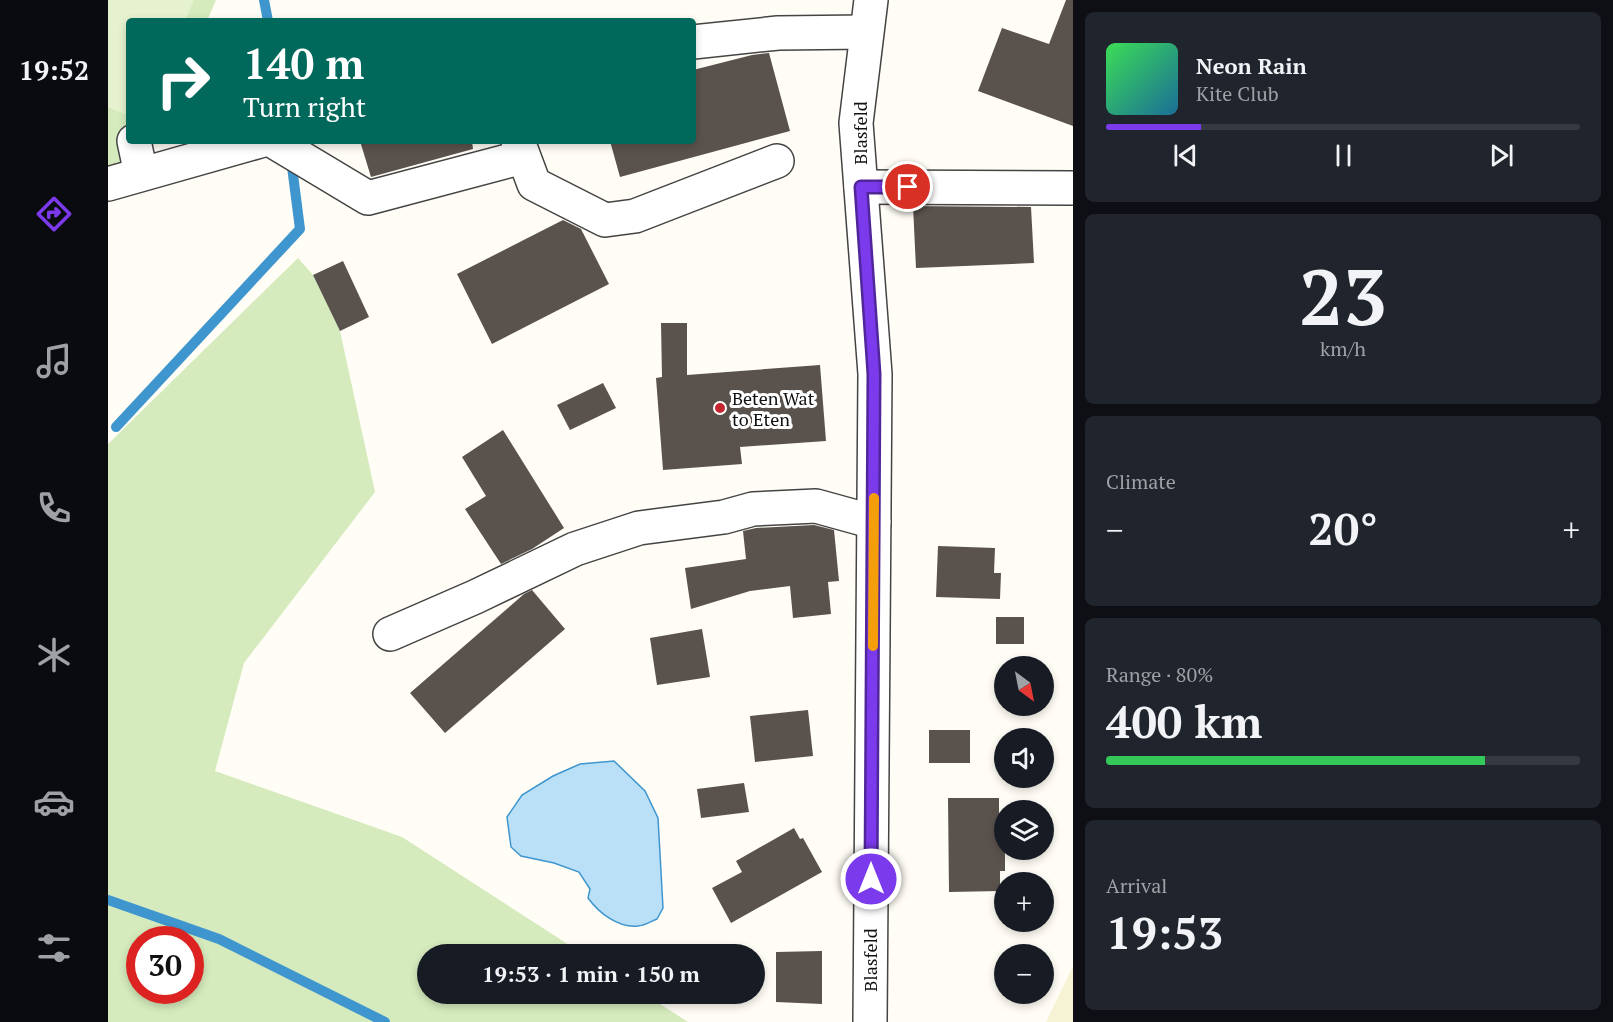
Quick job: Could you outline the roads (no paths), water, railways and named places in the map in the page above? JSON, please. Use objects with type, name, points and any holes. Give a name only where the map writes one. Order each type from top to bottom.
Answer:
[{"type":"street","name":"Blasfeld","points":[[870,1022],[874,374],[856,123],[871,0]]},
{"type":"street","points":[[696,42],[778,33],[866,32]]},
{"type":"street","points":[[134,144],[141,174]]},
{"type":"street","points":[[108,184],[249,144]]},
{"type":"street","points":[[278,144],[368,198],[521,149],[534,184],[605,220],[635,216],[777,161]]},
{"type":"street","points":[[861,187],[1073,188]]},
{"type":"street","points":[[390,634],[475,597],[575,549],[639,528],[724,517],[753,509],[816,506],[874,522]]},
{"type":"water","points":[[614,761],[645,791],[658,818],[663,908],[657,919],[640,926],[623,925],[598,909],[588,898],[590,889],[579,872],[554,863],[521,856],[511,847],[507,817],[522,795],[553,776],[580,764]]},
{"type":"waterway","points":[[264,0],[267,18]]},
{"type":"waterway","points":[[116,427],[300,229],[291,159]]},
{"type":"waterway","points":[[108,900],[219,939],[385,1022]]},
{"type":"place","name":"Beten Wat to Eten","points":[[720,408]]}]
